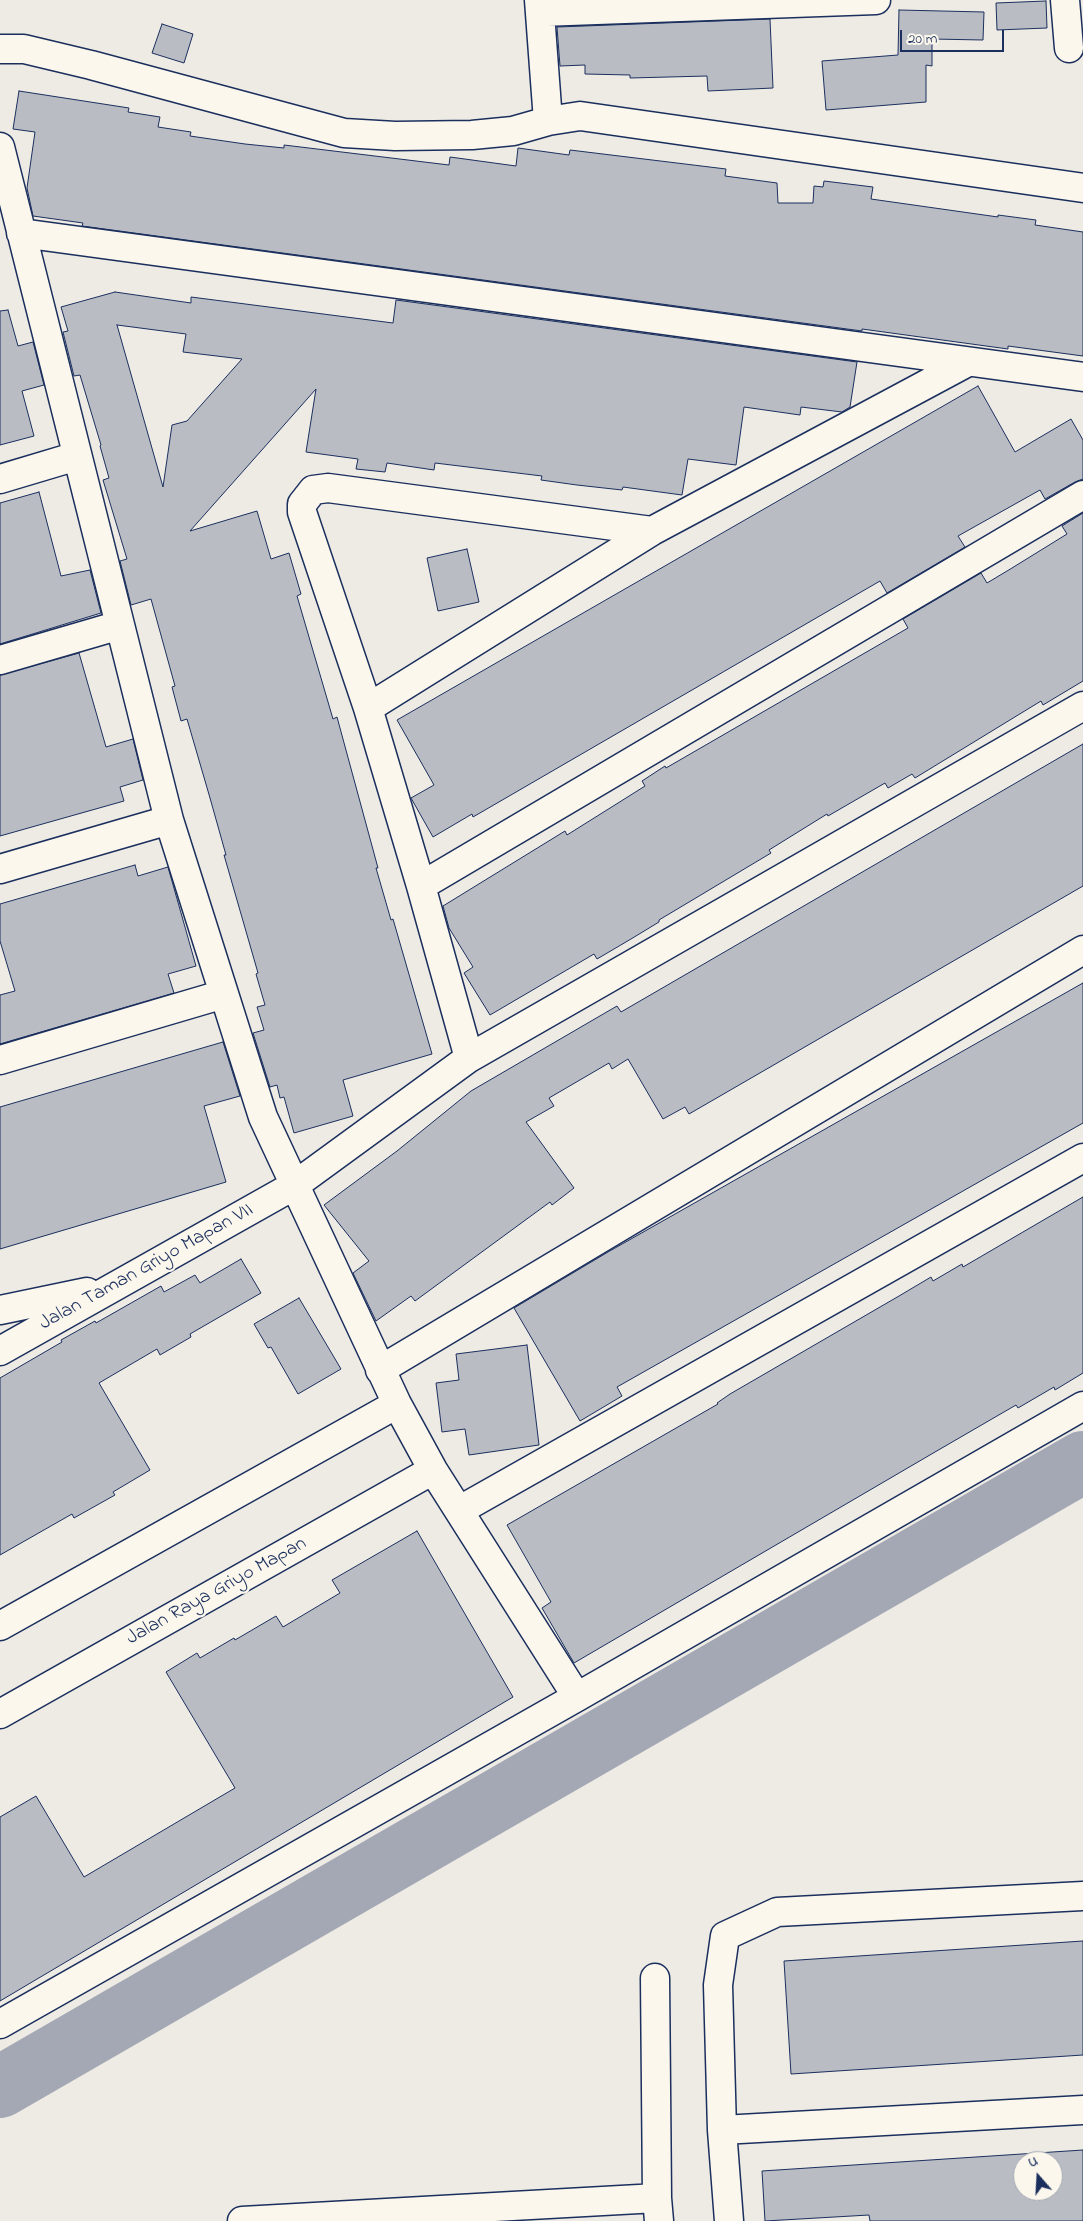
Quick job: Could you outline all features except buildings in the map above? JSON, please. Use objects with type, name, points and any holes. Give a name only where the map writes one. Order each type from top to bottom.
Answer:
[{"type":"street","points":[[547,105],[540,6],[876,0]]},
{"type":"street","points":[[1065,0],[1069,48]]},
{"type":"street","points":[[0,49],[24,50],[91,65],[344,133],[395,136],[472,135],[513,131],[547,105]]},
{"type":"street","points":[[547,105],[580,116],[1083,188]]},
{"type":"street","points":[[0,147],[169,820],[264,1117],[397,1404],[433,1470],[577,1697]]},
{"type":"street","points":[[21,233],[966,363],[1083,377]]},
{"type":"street","points":[[368,708],[652,531],[966,363]]},
{"type":"street","points":[[0,478],[78,456]]},
{"type":"street","points":[[469,1058],[422,886],[368,708],[302,512],[302,504],[314,490],[328,488],[652,531]]},
{"type":"street","points":[[422,886],[1083,495]]},
{"type":"street","points":[[0,660],[120,625]]},
{"type":"street","name":"Jalan Taman Griyo Mapan VII","points":[[0,1351],[295,1185],[469,1058],[1083,706]]},
{"type":"street","points":[[0,869],[169,820]]},
{"type":"street","points":[[380,1370],[1083,950]]},
{"type":"street","points":[[0,1060],[224,994]]},
{"type":"street","points":[[460,1510],[1083,1158]]},
{"type":"street","points":[[0,1310],[113,1287]]},
{"type":"street","points":[[0,1626],[397,1404]]},
{"type":"street","points":[[0,2024],[577,1697],[1083,1406]]},
{"type":"street","name":"Jalan Raya Griyo Mapan","points":[[2,1710],[433,1470]]},
{"type":"street","points":[[729,2221],[722,2130],[718,1985],[725,1936],[776,1912],[1083,1896]]},
{"type":"street","points":[[242,2221],[658,2210],[655,1978]]},
{"type":"street","points":[[722,2130],[1083,2110]]},
{"type":"waterway","points":[[0,2087],[1083,1462]]}]
